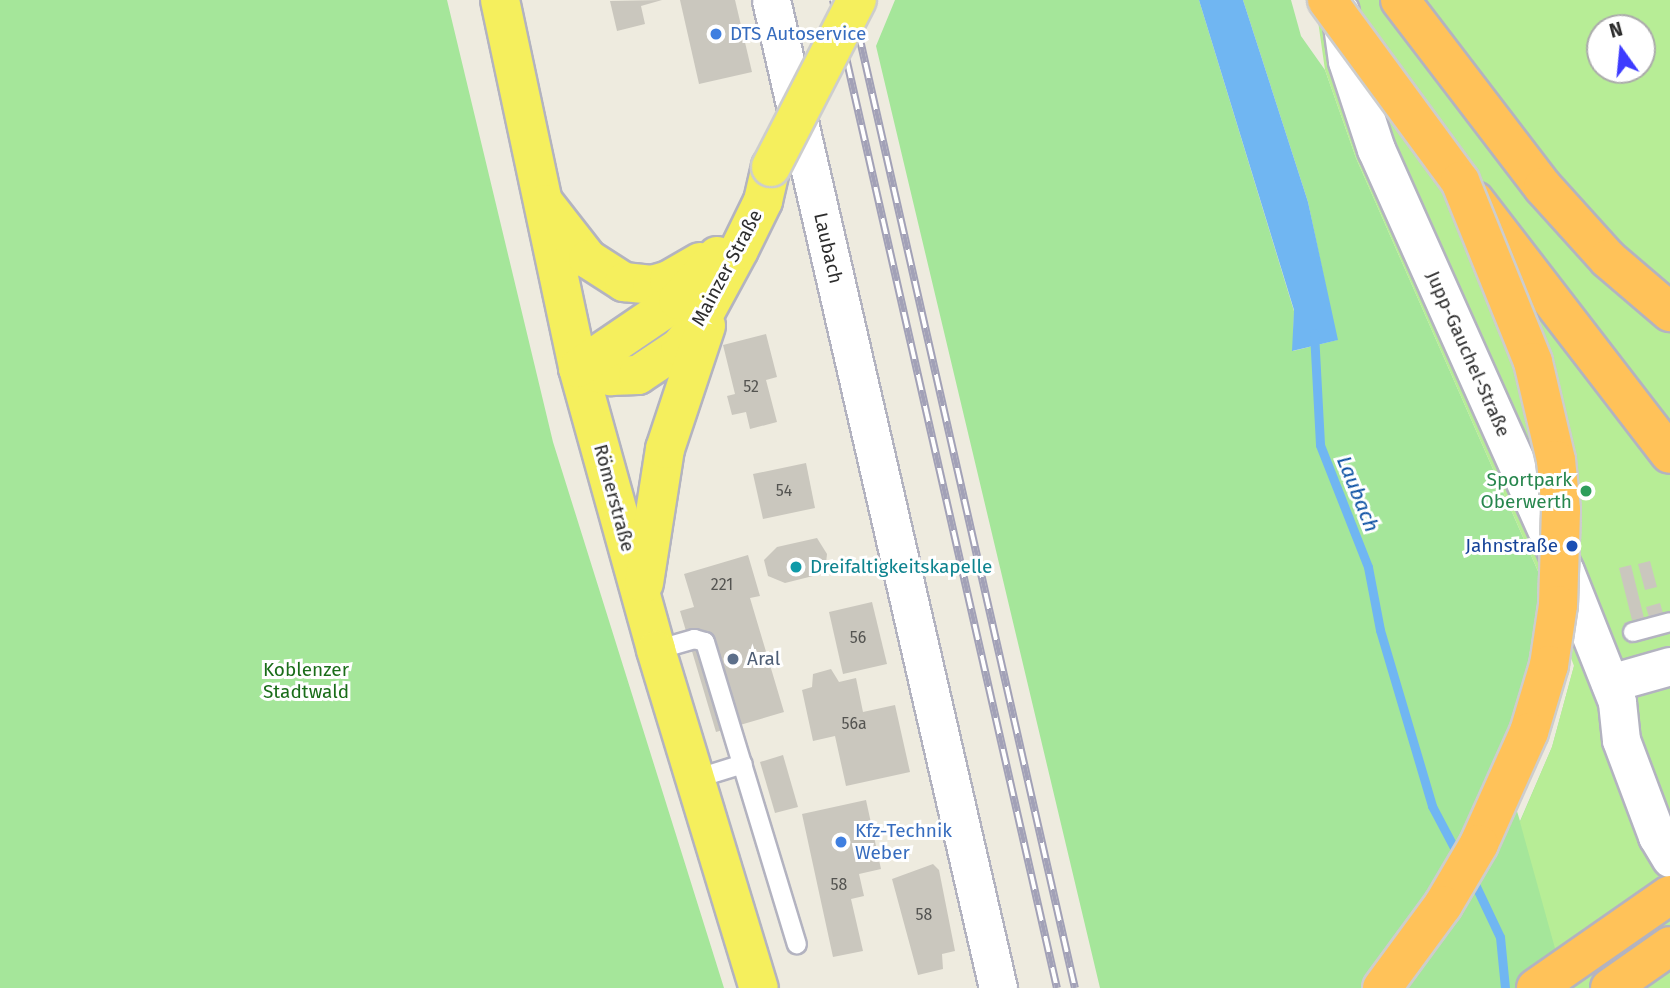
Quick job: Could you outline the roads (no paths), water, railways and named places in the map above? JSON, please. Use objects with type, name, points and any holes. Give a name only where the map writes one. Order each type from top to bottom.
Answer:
[{"type":"highway","points":[[1327,0],[1460,181],[1670,454]]},
{"type":"highway","points":[[1400,0],[1543,187],[1608,259],[1670,312]]},
{"type":"highway","points":[[1382,988],[1443,905],[1500,802],[1530,732],[1549,665],[1558,605],[1561,510],[1546,411],[1520,326],[1460,181]]},
{"type":"highway","points":[[1536,988],[1670,895]]},
{"type":"highway","points":[[1610,988],[1670,946]]},
{"type":"main road","name":"Römerstraße","points":[[500,0],[538,195],[578,368],[656,650],[760,988]]},
{"type":"main road","name":"Mainzer Straße","points":[[578,368],[678,300],[723,247],[771,167],[857,0]]},
{"type":"main road","name":"Mainzer Straße","points":[[578,368],[622,377],[651,370],[680,347],[708,307],[763,201],[771,167]]},
{"type":"main road","points":[[538,195],[589,259],[624,282],[652,285],[669,280],[723,247]]},
{"type":"main road","points":[[641,598],[665,449],[701,345],[708,307]]},
{"type":"street","name":"Laubach","points":[[771,0],[998,988]]},
{"type":"street","name":"Jupp-Gauchel-Straße","points":[[1338,0],[1347,61],[1376,149],[1565,570],[1613,692],[1640,733],[1670,808]]},
{"type":"street","points":[[1613,692],[1670,666]]},
{"type":"street","name":"Jupp-Gauchel-Straße","points":[[1613,692],[1621,740],[1657,836],[1670,858]]},
{"type":"lane","points":[[1633,632],[1670,622]]},
{"type":"lane","points":[[656,650],[694,639],[705,642],[797,944]]},
{"type":"lane","points":[[695,779],[743,764]]},
{"type":"water","points":[[1199,0],[1243,0],[1308,202],[1338,340],[1292,351],[1294,310]]},
{"type":"waterway","name":"Laubach","points":[[1314,333],[1320,445],[1368,567],[1380,630],[1432,806],[1459,857]]},
{"type":"waterway","name":"Laubach","points":[[1472,878],[1500,937],[1505,988]]},
{"type":"railway","points":[[833,0],[1057,988]]},
{"type":"railway","points":[[851,0],[1075,988]]},
{"type":"place","name":"DTS Autoservice","points":[[716,34]]},
{"type":"place","name":"Sportpark Oberwerth","points":[[1586,491]]},
{"type":"place","name":"Jahnstraße","points":[[1572,546]]},
{"type":"place","name":"Dreifaltigkeitskapelle","points":[[796,567]]},
{"type":"place","name":"Aral","points":[[733,659]]},
{"type":"place","name":"Kfz-Technik Weber","points":[[841,842]]},
{"type":"park label","name":"Koblenzer Stadtwald","points":[[306,681]]}]
